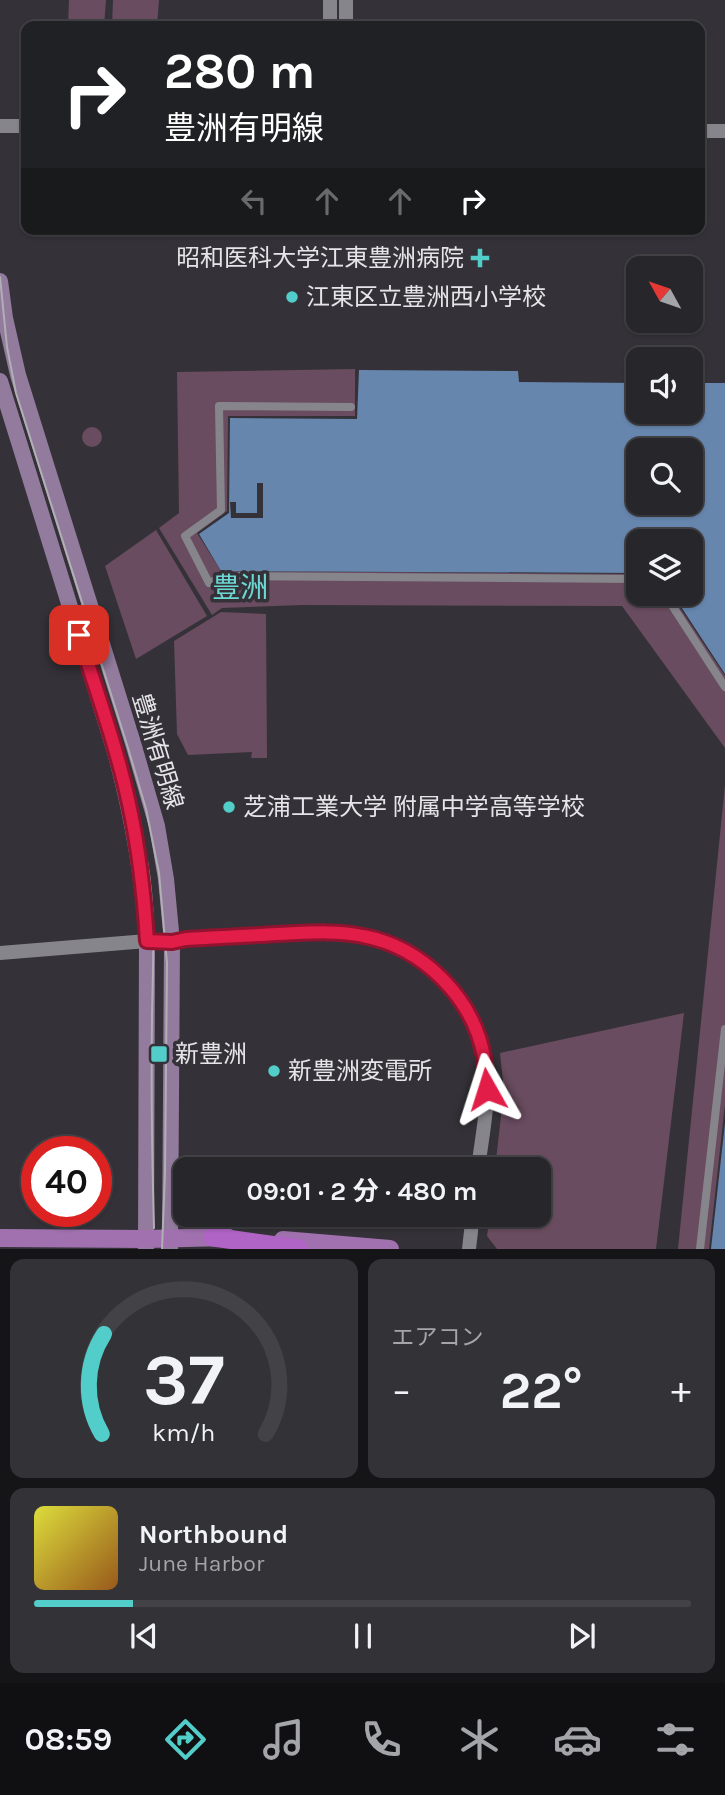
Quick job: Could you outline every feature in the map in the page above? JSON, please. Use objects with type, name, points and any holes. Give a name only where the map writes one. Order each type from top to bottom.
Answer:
[{"type":"highway","points":[[213,1237],[299,1249]]},
{"type":"main road","name":"豊洲有明線","points":[[0,281],[18,375],[157,826],[166,879],[172,942],[170,1244]]},
{"type":"main road","name":"豊洲有明線","points":[[0,381],[116,752],[129,803],[144,900],[147,941],[146,1244]]},
{"type":"main road","points":[[0,1238],[170,1244],[213,1237],[289,1240],[390,1249]]},
{"type":"street","points":[[330,0],[330,21]]},
{"type":"street","points":[[346,0],[346,21]]},
{"type":"street","points":[[0,126],[21,126]]},
{"type":"street","points":[[705,131],[725,131]]},
{"type":"street","points":[[351,407],[219,406],[221,510],[185,536],[209,583],[224,576],[626,579]]},
{"type":"street","points":[[672,606],[725,687]]},
{"type":"street","points":[[0,954],[147,941],[330,933],[361,935],[382,941],[416,957],[442,978],[457,995],[474,1025],[484,1056],[487,1089],[479,1157]]},
{"type":"street","points":[[700,1249],[725,1029]]},
{"type":"street","points":[[469,1249],[472,1227]]},
{"type":"shaded area","points":[[69,0],[106,0],[104,21],[68,21]]},
{"type":"shaded area","points":[[113,0],[159,0],[157,21],[112,21]]},
{"type":"shaded area","points":[[355,369],[355,416],[228,416],[227,511],[197,533],[221,571],[626,574],[626,606],[679,606],[725,676],[725,748],[622,606],[302,605],[222,608],[212,615],[159,528],[179,513],[177,372]]},
{"type":"shaded area","points":[[88,427],[96,427],[102,437],[96,447],[88,447],[82,441],[82,433]]},
{"type":"shaded area","points":[[156,530],[207,616],[136,659],[105,566]]},
{"type":"shaded area","points":[[221,612],[266,614],[267,758],[251,758],[252,752],[188,755],[177,734],[174,641]]},
{"type":"shaded area","points":[[725,785],[725,1104],[709,1249],[678,1249]]},
{"type":"shaded area","points":[[684,1013],[656,1249],[497,1249],[487,1236],[488,1227],[551,1227],[551,1157],[496,1157],[504,1090],[500,1053]]},
{"type":"water","points":[[359,370],[518,371],[519,382],[626,383],[626,424],[703,424],[703,383],[725,383],[725,674],[681,606],[703,606],[703,529],[626,529],[626,573],[221,571],[199,534],[229,513],[230,418],[357,419]]},
{"type":"water","points":[[725,1123],[725,1249],[711,1249]]},
{"type":"pier","points":[[257,483],[263,483],[263,518],[231,518],[230,502],[236,502],[236,513],[257,513]]},
{"type":"tram line","points":[[0,277],[7,347],[16,393],[128,748],[146,809],[159,873],[167,963],[162,1249]]},
{"type":"tram line","points":[[147,861],[153,938],[154,1228]]},
{"type":"place","name":"昭和医科大学江東豊洲病院","points":[[480,258]]},
{"type":"place","name":"江東区立豊洲西小学校","points":[[292,297]]},
{"type":"place","name":"芝浦工業大学 附属中学高等学校","points":[[229,807]]},
{"type":"place","name":"新豊洲","points":[[159,1054]]},
{"type":"place","name":"新豊洲変電所","points":[[274,1071]]},
{"type":"district","name":"豊洲","points":[[240,587]]},
{"type":"route","points":[[79,635],[129,803],[139,858],[147,941],[330,933],[361,935],[400,948],[442,978],[457,995],[479,1040],[484,1056],[487,1089]]}]
